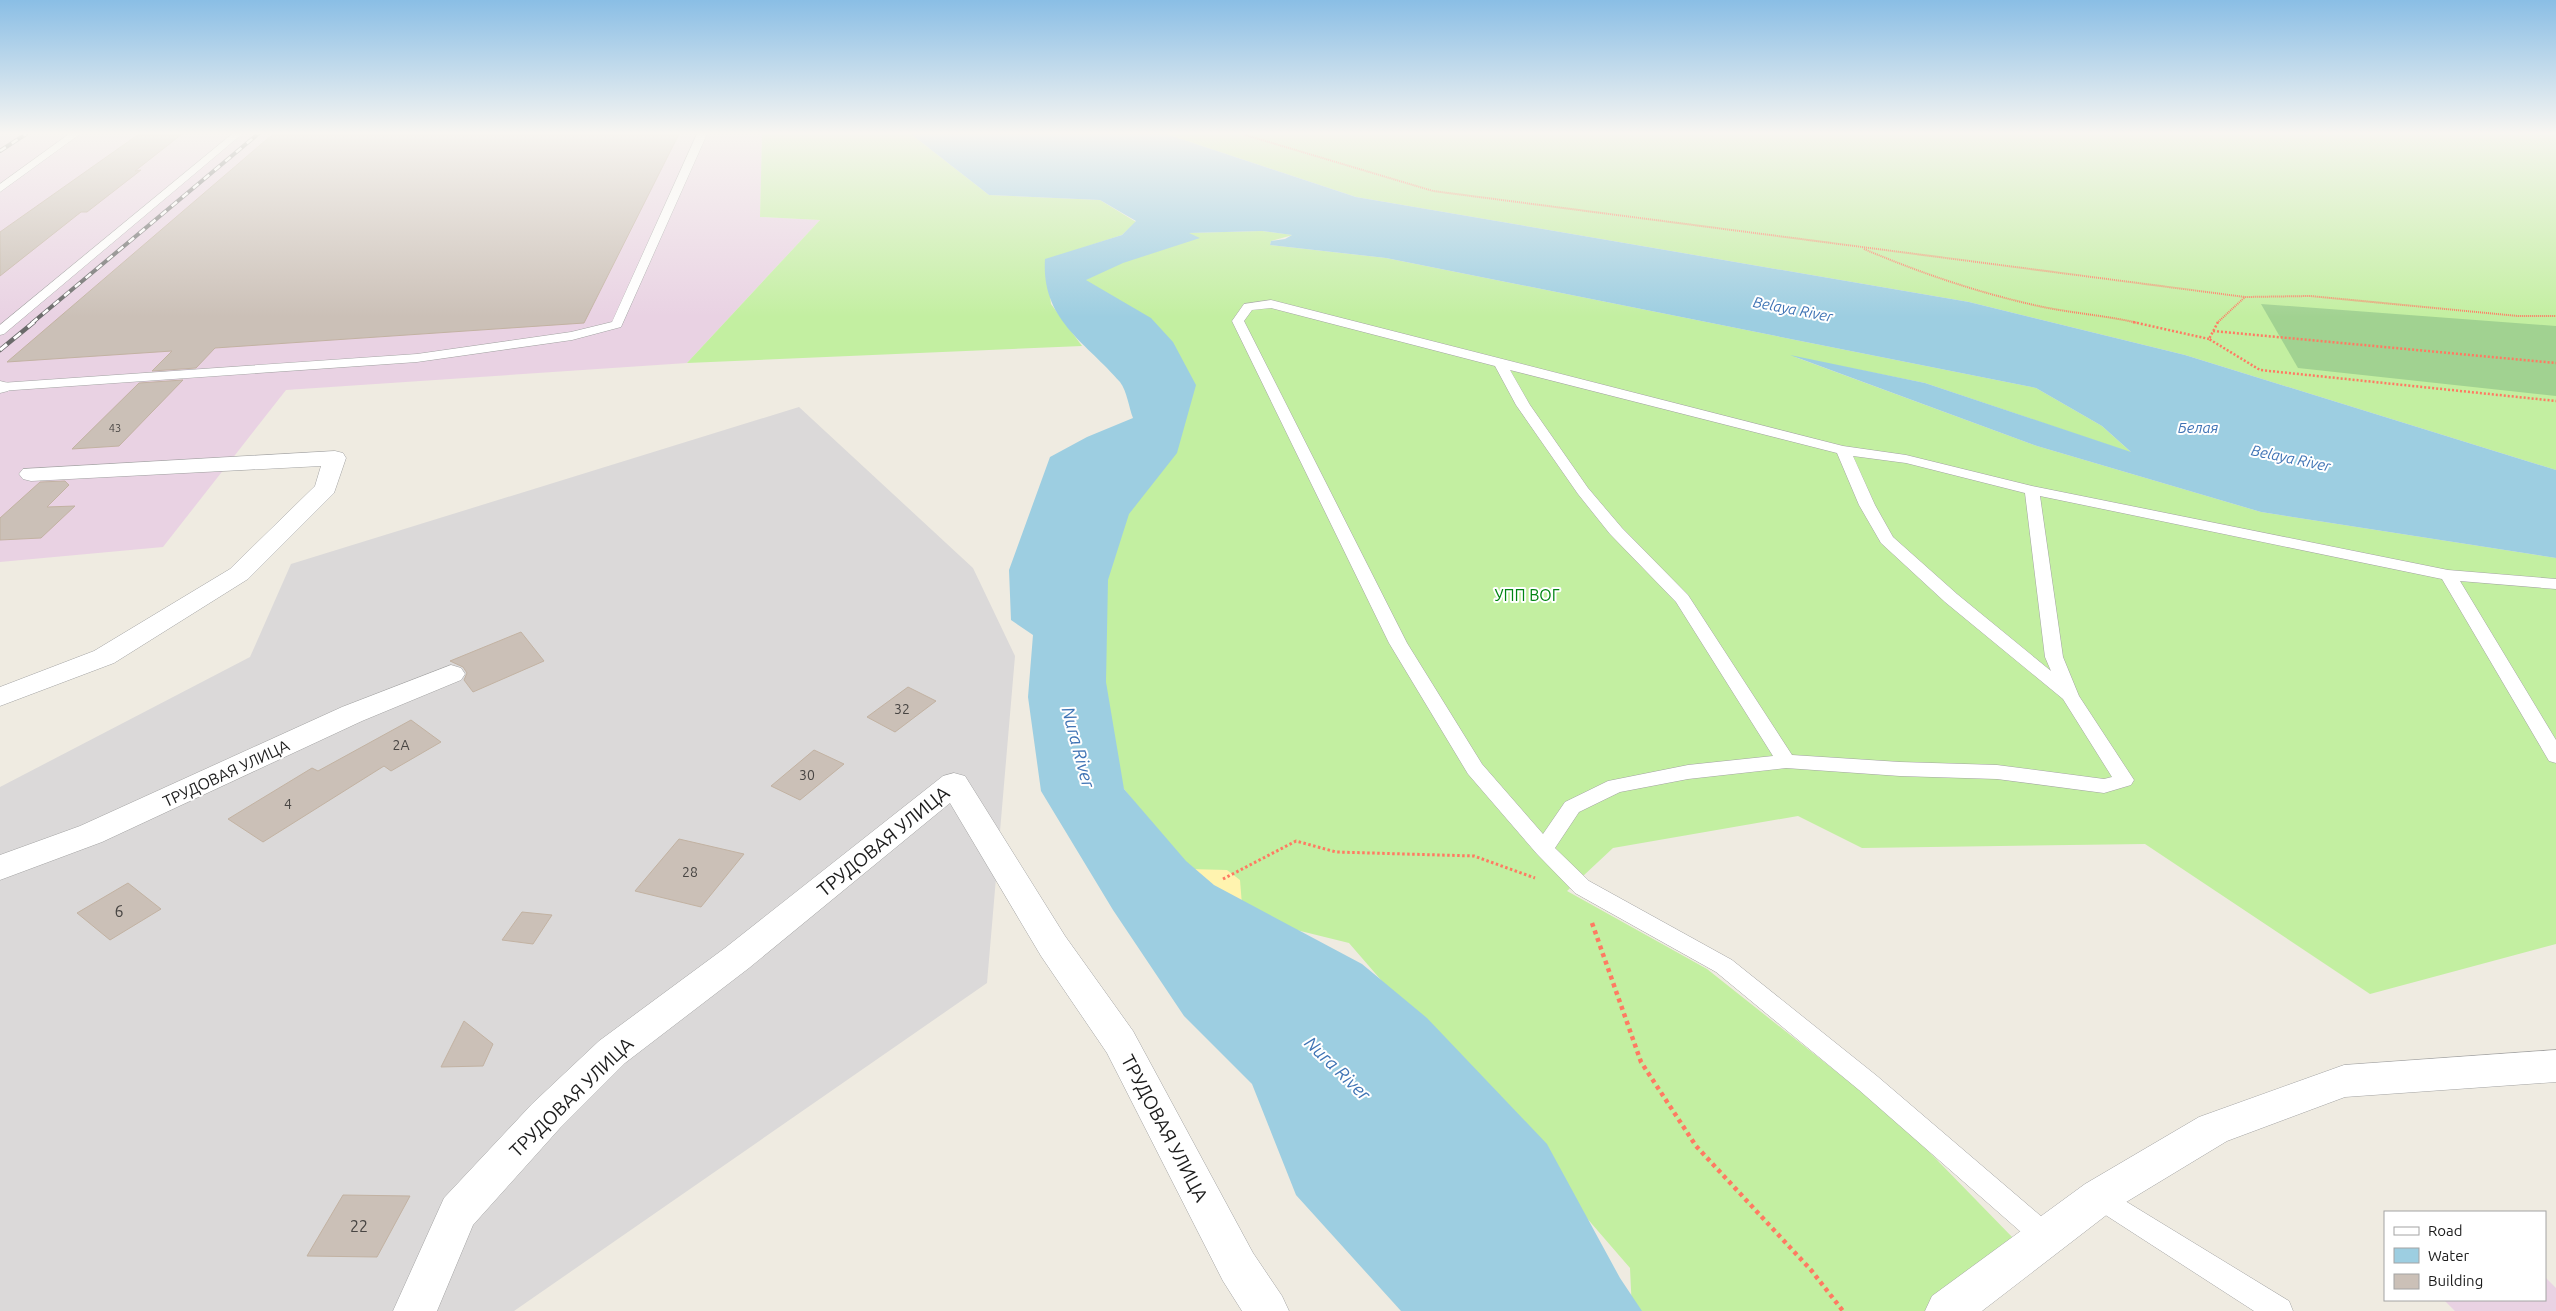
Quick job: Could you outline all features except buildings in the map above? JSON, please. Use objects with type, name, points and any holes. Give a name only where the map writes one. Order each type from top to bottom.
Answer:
[{"type":"street","points":[[0,697],[104,657],[239,574],[326,488],[335,458],[31,474]]},
{"type":"street","name":"ТРУДОВАЯ УЛИЦА","points":[[0,868],[91,834],[352,714],[451,674]]},
{"type":"street","name":"ТРУДОВАЯ УЛИЦА","points":[[415,1311],[458,1212],[546,1116],[612,1052],[737,958],[954,784],[1053,946],[1120,1042],[1238,1267],[1267,1311]]},
{"type":"street","points":[[1947,1311],[2099,1198],[2213,1129],[2344,1081],[2556,1066]]},
{"type":"lane","points":[[0,331],[163,195]]},
{"type":"lane","points":[[0,387],[417,358],[572,336],[617,324],[675,195]]},
{"type":"lane","points":[[2047,1238],[1868,1083],[1724,966],[1582,887],[1544,849],[1475,769],[1398,643],[1238,321],[1248,306],[1271,304],[1843,450],[1906,459],[2032,490],[2448,575],[2556,584]]},
{"type":"lane","points":[[1500,363],[1524,405],[1583,491],[1616,531],[1682,599],[1786,761]]},
{"type":"lane","points":[[1843,450],[1867,505],[1887,540],[1950,598],[2070,696]]},
{"type":"lane","points":[[1544,849],[1572,807],[1615,786],[1688,772],[1786,761],[1997,772],[2104,786],[2124,780],[2070,696],[2054,657],[2032,490]]},
{"type":"lane","points":[[2448,575],[2556,756]]},
{"type":"lane","points":[[2099,1198],[2279,1311]]},
{"type":"path","points":[[1465,195],[2245,297],[2310,296],[2518,316],[2556,316]]},
{"type":"path","points":[[1859,247],[1916,271],[2034,304],[2104,316],[2209,339],[2260,370],[2556,401]]},
{"type":"path","points":[[2209,339],[2219,320],[2245,297]]},
{"type":"path","points":[[2213,331],[2556,362]]},
{"type":"path","points":[[1223,879],[1296,842],[1336,852],[1474,856],[1541,880],[1582,887],[1598,942],[1640,1062],[1696,1146],[1811,1270],[1843,1311]]},
{"type":"shaded area","points":[[0,195],[761,195],[760,217],[820,220],[687,363],[286,390],[163,547],[0,562]]},
{"type":"shaded area","points":[[799,407],[973,568],[1015,656],[987,983],[514,1311],[0,1311],[0,787],[250,657],[291,564]]},
{"type":"shaded area","points":[[2546,1278],[2556,1288],[2556,1311],[2455,1311],[2445,1301],[2546,1301]]},
{"type":"green space","points":[[761,195],[993,195],[1100,200],[1136,222],[1122,235],[1045,260],[1051,304],[1082,346],[687,363],[820,220],[760,217]]},
{"type":"green space","points":[[1351,195],[2556,195],[2556,470],[2185,355],[1969,302]]},
{"type":"green space","name":"УПП ВОГ","points":[[1262,231],[1293,235],[1271,241],[1270,245],[1386,258],[2036,388],[2102,426],[2132,453],[1925,383],[1795,357],[2037,446],[2261,512],[2556,558],[2556,944],[2370,994],[2145,844],[1862,848],[1798,816],[1613,848],[1567,891],[1707,969],[1901,1123],[2014,1239],[1930,1311],[1632,1311],[1630,1268],[1349,943],[1243,917],[1188,869],[1104,764],[1080,554],[1181,429],[1076,282],[1187,233]]},
{"type":"green space","points":[[2261,304],[2556,326],[2556,396],[2298,368]]},
{"type":"sand","points":[[1188,869],[1227,870],[1240,880],[1243,917],[1174,888]]},
{"type":"water","points":[[993,195],[1351,195],[1969,302],[2185,355],[2556,470],[2556,558],[2261,512],[2037,446],[1790,355],[1925,383],[2131,452],[2102,426],[2036,388],[1386,258],[1270,245],[1271,241],[1285,239],[1292,235],[1262,231],[1189,233],[1200,238],[1123,263],[1086,280],[1151,318],[1173,342],[1196,385],[1177,453],[1129,514],[1108,580],[1106,682],[1124,789],[1186,861],[1214,885],[1362,964],[1427,1018],[1547,1144],[1620,1278],[1642,1311],[1401,1311],[1296,1195],[1252,1084],[1184,1016],[1113,910],[1041,791],[1028,697],[1033,635],[1011,620],[1009,570],[1050,457],[1087,437],[1133,418],[1120,382],[1068,328],[1050,298],[1046,280],[1045,259],[1122,235],[1136,221],[1100,200]]},
{"type":"railway","points":[[32,323],[185,195]]},
{"type":"railway","points":[[0,350],[34,322]]},
{"type":"water label","name":"Belaya River","points":[[1793,309]]},
{"type":"water label","name":"Белая","points":[[2198,427]]},
{"type":"water label","name":"Belaya River","points":[[2291,458]]},
{"type":"water label","name":"Nura River","points":[[1079,747]]},
{"type":"water label","name":"Nura River","points":[[1338,1068]]}]
